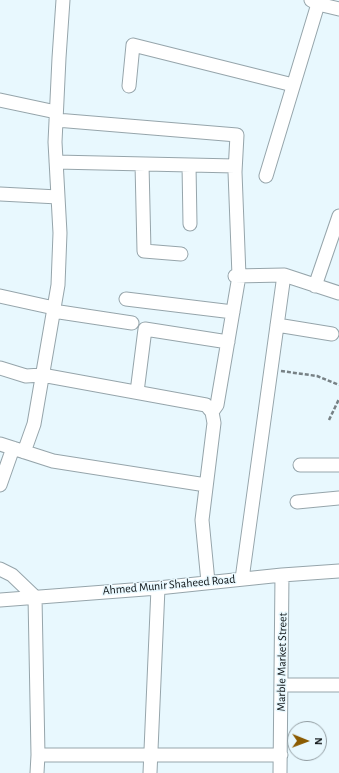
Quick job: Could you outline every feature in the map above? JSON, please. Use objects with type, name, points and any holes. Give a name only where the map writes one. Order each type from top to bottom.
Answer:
[{"type":"street","points":[[0,485],[34,424],[58,285],[60,233],[55,142],[63,0]]},
{"type":"street","points":[[266,176],[293,85],[314,2],[339,9]]},
{"type":"street","points":[[129,86],[133,44],[293,85]]},
{"type":"street","points":[[0,100],[56,116],[236,135],[235,166],[237,276],[233,312],[217,405],[212,412]]},
{"type":"street","points":[[56,162],[235,166]]},
{"type":"street","points":[[142,164],[144,251],[181,254]]},
{"type":"street","points":[[189,165],[190,224]]},
{"type":"street","points":[[0,194],[58,197]]},
{"type":"street","points":[[315,286],[339,216]]},
{"type":"street","points":[[237,276],[284,275],[339,293]]},
{"type":"street","points":[[242,579],[284,275]]},
{"type":"street","points":[[0,296],[54,309],[132,323]]},
{"type":"street","points":[[126,299],[233,312]]},
{"type":"street","points":[[277,325],[332,334]]},
{"type":"street","points":[[137,392],[145,329],[228,342]]},
{"type":"street","points":[[0,368],[26,376],[42,375],[206,405],[212,412],[214,423],[202,520],[208,582]]},
{"type":"street","points":[[0,444],[53,461],[206,485]]},
{"type":"street","points":[[300,465],[339,465]]},
{"type":"street","points":[[297,502],[339,498]]},
{"type":"street","points":[[0,569],[12,575],[35,597],[38,755],[37,773]]},
{"type":"street","name":"Ahmed Munir Shaheed Road","points":[[0,600],[158,588],[282,575],[339,571]]},
{"type":"street","name":"Marble Market Street","points":[[280,773],[282,575]]},
{"type":"street","points":[[150,773],[158,588]]},
{"type":"street","points":[[281,685],[339,685]]},
{"type":"street","points":[[38,755],[281,755]]},
{"type":"path","points":[[271,370],[317,376],[339,384]]},
{"type":"path","points":[[329,420],[339,399]]}]
